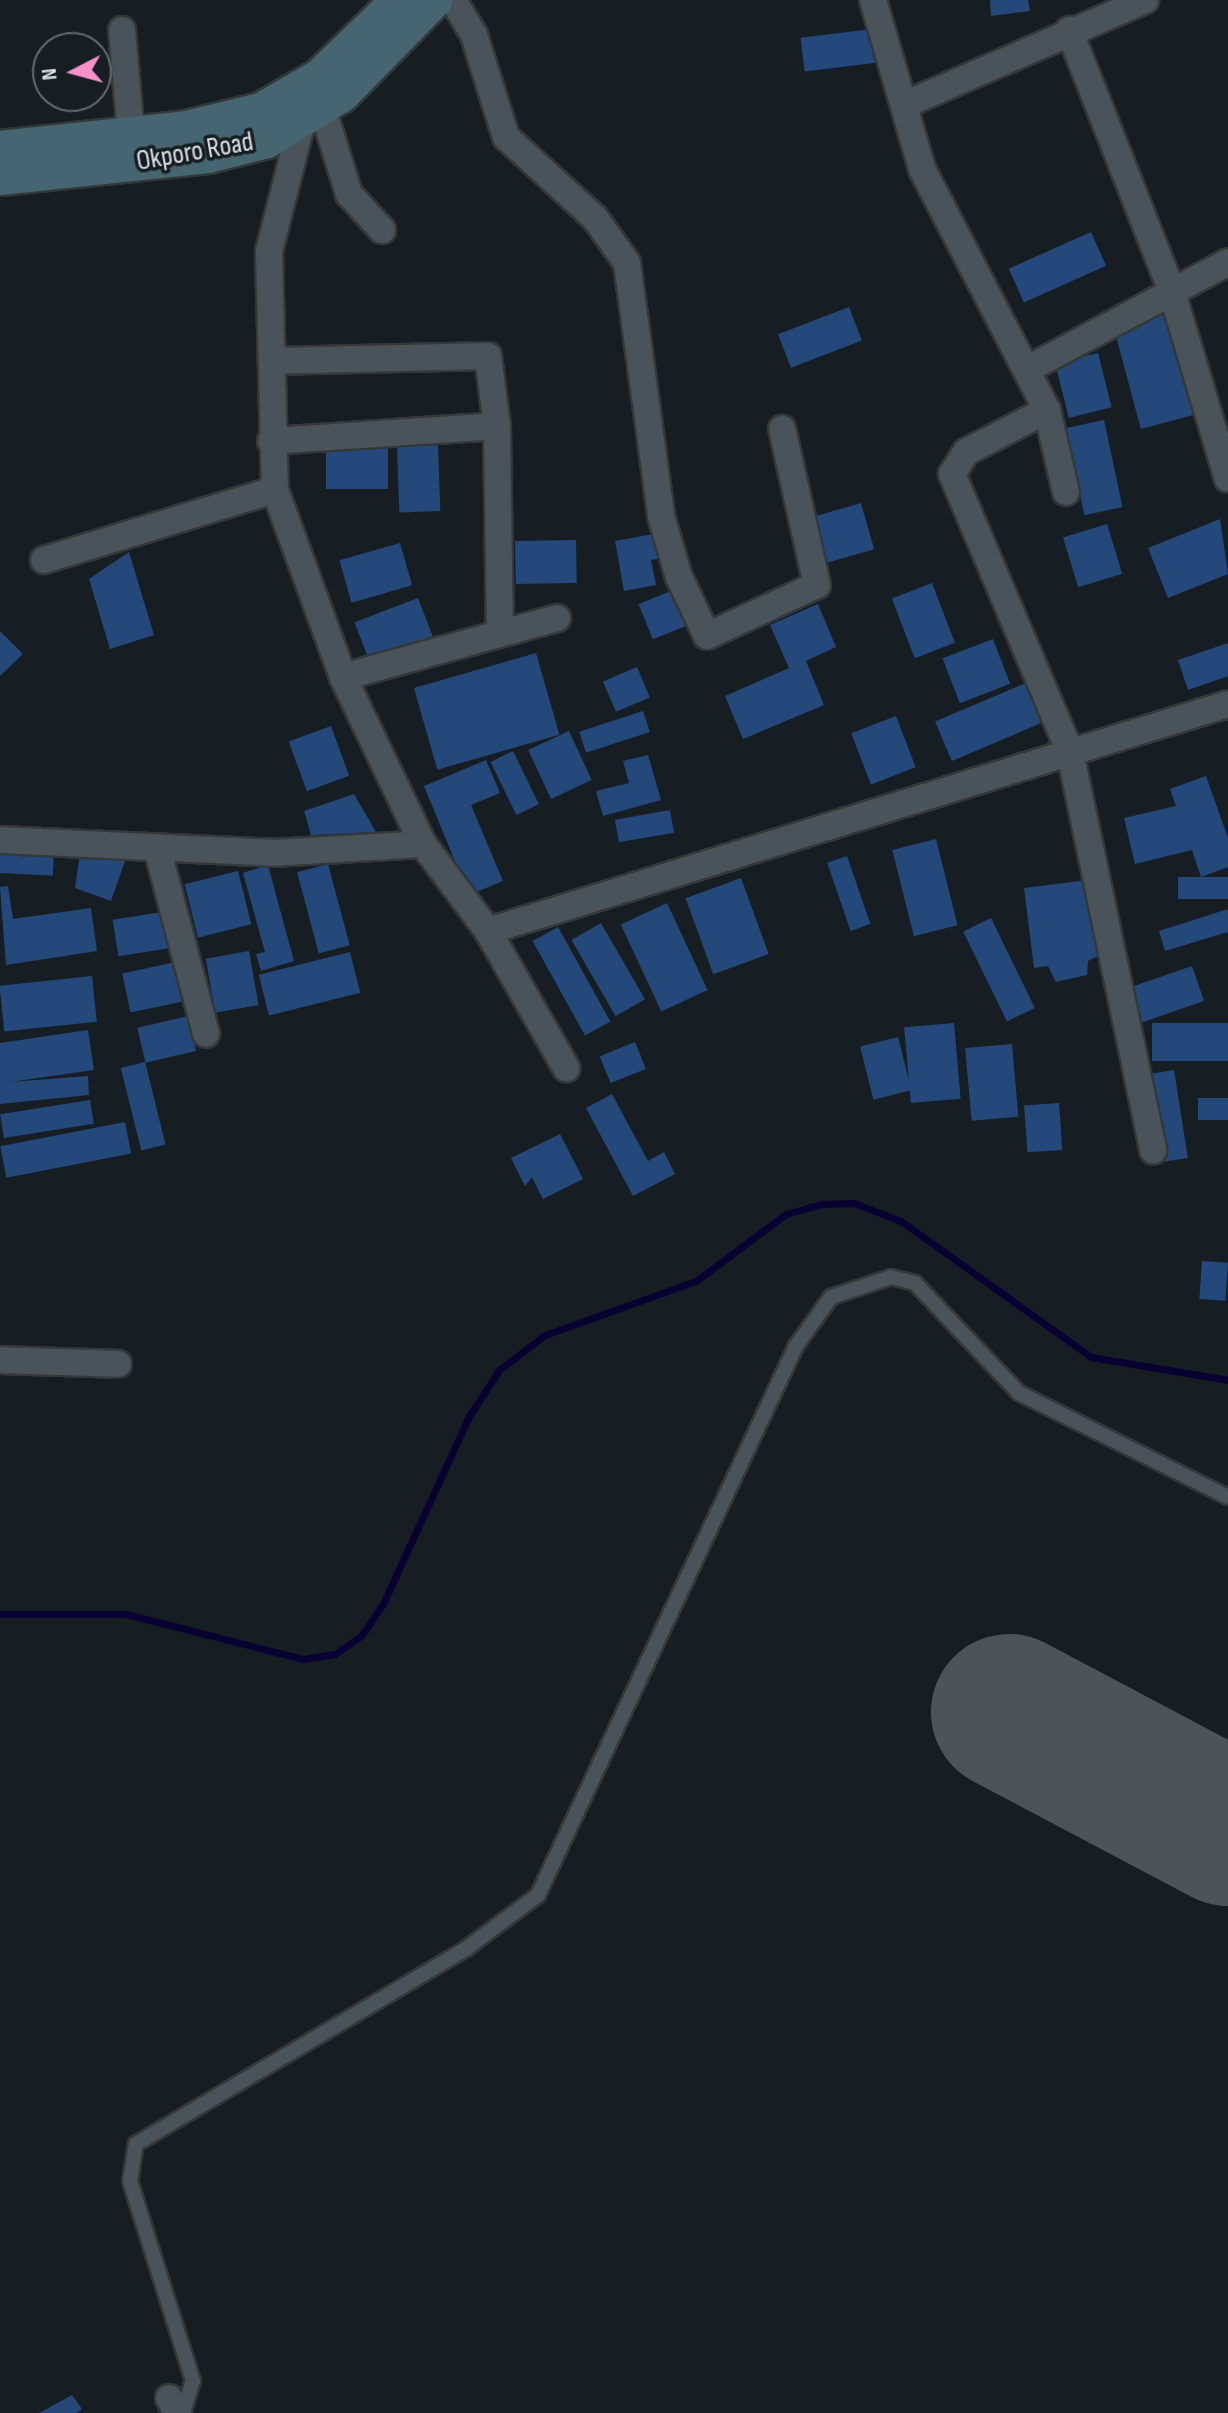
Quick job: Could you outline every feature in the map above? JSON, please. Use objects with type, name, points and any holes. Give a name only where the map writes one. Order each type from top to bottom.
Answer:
[{"type":"main road","name":"Okporo Road","points":[[0,149],[131,135],[261,111],[320,77],[400,0]]},
{"type":"main road","name":"Okporo Road","points":[[0,177],[208,155],[312,116],[434,0]]},
{"type":"street","points":[[453,0],[474,35],[506,137],[595,218],[627,263],[661,516],[707,636],[817,585],[782,429]]},
{"type":"street","points":[[873,0],[939,210],[1028,369],[1047,410],[1066,492]]},
{"type":"street","points":[[904,105],[1069,30],[1145,0]]},
{"type":"street","points":[[122,30],[131,135]]},
{"type":"street","points":[[1069,30],[1171,289],[1228,479]]},
{"type":"street","points":[[312,116],[343,181],[382,230]]},
{"type":"street","points":[[312,116],[269,251],[273,361],[271,441],[275,490],[343,677],[423,844],[488,931],[566,1068]]},
{"type":"street","points":[[1028,369],[1171,289],[1228,262]]},
{"type":"street","points":[[273,361],[482,353],[491,361],[497,426],[500,632]]},
{"type":"street","points":[[1047,410],[966,452],[953,463],[952,474],[1070,752],[1153,1150]]},
{"type":"street","points":[[271,441],[497,426]]},
{"type":"street","points":[[44,560],[275,490]]},
{"type":"street","points":[[343,677],[557,618]]},
{"type":"street","points":[[488,931],[1228,704]]},
{"type":"street","points":[[0,840],[273,853],[423,844]]},
{"type":"street","points":[[157,848],[206,1034]]},
{"type":"street","points":[[0,1360],[118,1364]]},
{"type":"lane","points":[[176,2408],[193,2381],[130,2181],[136,2144],[467,1948],[538,1895],[796,1346],[831,1297],[891,1277],[915,1283],[1019,1393],[1228,1497]]},
{"type":"building","points":[[990,0],[1028,0],[1030,11],[991,16]]},
{"type":"building","points":[[872,29],[876,63],[805,72],[801,38]]},
{"type":"building","points":[[1091,232],[1106,266],[1024,302],[1009,269]]},
{"type":"building","points":[[849,307],[862,341],[791,368],[778,334]]},
{"type":"building","points":[[1168,310],[1196,414],[1141,429],[1113,325]]},
{"type":"building","points":[[1098,353],[1112,407],[1069,418],[1055,364]]},
{"type":"building","points":[[1104,420],[1123,507],[1084,515],[1066,428]]},
{"type":"building","points":[[438,445],[440,511],[399,512],[397,446]]},
{"type":"building","points":[[326,446],[388,446],[388,489],[326,489]]},
{"type":"building","points":[[861,503],[874,549],[822,564],[809,518]]},
{"type":"building","points":[[1220,519],[1228,574],[1168,598],[1148,548]]},
{"type":"building","points":[[1107,524],[1122,574],[1078,587],[1063,537]]},
{"type":"building","points":[[659,533],[663,558],[651,560],[656,585],[624,591],[615,541]]},
{"type":"building","points":[[576,540],[577,583],[516,584],[515,541]]},
{"type":"building","points":[[400,543],[412,585],[352,603],[339,560]]},
{"type":"building","points":[[129,552],[154,635],[110,649],[89,579]]},
{"type":"building","points":[[932,583],[955,643],[915,658],[892,598]]},
{"type":"building","points":[[671,591],[685,626],[653,639],[639,604]]},
{"type":"building","points":[[418,598],[434,639],[370,663],[355,622]]},
{"type":"building","points":[[818,604],[836,647],[806,661],[824,705],[743,739],[725,696],[789,668],[770,625]]},
{"type":"building","points":[[0,631],[23,654],[0,676]]},
{"type":"building","points":[[993,639],[1010,684],[960,703],[943,658]]},
{"type":"building","points":[[1228,643],[1228,676],[1188,690],[1178,660]]},
{"type":"building","points":[[536,653],[559,735],[437,770],[414,688]]},
{"type":"building","points":[[637,667],[650,697],[616,712],[603,681]]},
{"type":"building","points":[[1028,682],[1045,722],[952,761],[935,721]]},
{"type":"building","points":[[643,711],[650,732],[586,753],[579,732]]},
{"type":"building","points":[[896,716],[916,767],[871,785],[851,733]]},
{"type":"building","points":[[331,726],[349,776],[307,791],[289,741]]},
{"type":"building","points":[[569,731],[592,780],[551,799],[528,750]]},
{"type":"building","points":[[513,751],[539,804],[516,815],[491,762]]},
{"type":"building","points":[[648,755],[661,800],[603,816],[596,791],[629,783],[623,761]]},
{"type":"building","points":[[486,760],[500,793],[471,805],[503,881],[469,895],[424,786]]},
{"type":"building","points":[[1206,776],[1228,838],[1228,867],[1201,877],[1192,850],[1135,864],[1124,818],[1176,806],[1170,789]]},
{"type":"building","points":[[354,794],[376,832],[311,835],[304,811]]},
{"type":"building","points":[[670,810],[674,833],[619,842],[615,820]]},
{"type":"building","points":[[936,839],[958,925],[914,936],[892,850]]},
{"type":"building","points":[[81,845],[125,861],[111,901],[75,888]]},
{"type":"building","points":[[0,851],[54,854],[53,876],[0,873]]},
{"type":"building","points":[[847,856],[870,924],[851,931],[827,863]]},
{"type":"building","points":[[328,864],[350,945],[319,953],[297,872]]},
{"type":"building","points":[[268,865],[294,961],[261,971],[256,954],[265,952],[243,873]]},
{"type":"building","points":[[238,871],[251,924],[198,938],[185,884]]},
{"type":"building","points":[[1178,877],[1228,877],[1228,899],[1178,899]]},
{"type":"building","points":[[741,878],[769,954],[713,974],[686,898]]},
{"type":"building","points":[[1088,880],[1098,956],[1088,961],[1087,975],[1056,982],[1048,966],[1034,968],[1024,888]]},
{"type":"building","points":[[8,886],[13,919],[91,908],[97,951],[6,965],[0,887]]},
{"type":"building","points":[[667,903],[708,990],[661,1012],[621,925]]},
{"type":"building","points":[[1228,909],[1228,932],[1165,951],[1159,931]]},
{"type":"building","points":[[162,912],[168,949],[118,956],[113,920]]},
{"type":"building","points":[[991,918],[1035,1008],[1007,1021],[963,932]]},
{"type":"building","points":[[601,923],[645,999],[616,1016],[572,940]]},
{"type":"building","points":[[558,927],[610,1021],[585,1036],[533,941]]},
{"type":"building","points":[[249,951],[259,1005],[215,1013],[206,959]]},
{"type":"building","points":[[350,952],[360,993],[269,1015],[259,975]]},
{"type":"building","points":[[176,962],[184,1001],[131,1013],[122,973]]},
{"type":"building","points":[[1192,966],[1204,1001],[1139,1023],[1127,988]]},
{"type":"building","points":[[92,976],[97,1022],[4,1031],[0,986]]},
{"type":"building","points":[[188,1016],[196,1051],[145,1063],[137,1028]]},
{"type":"building","points":[[954,1023],[961,1099],[911,1103],[904,1027]]},
{"type":"building","points":[[1152,1023],[1228,1023],[1228,1061],[1152,1061]]},
{"type":"building","points":[[88,1030],[94,1070],[10,1082],[88,1076],[89,1095],[0,1104],[0,1043]]},
{"type":"building","points":[[898,1037],[911,1090],[873,1100],[860,1046]]},
{"type":"building","points":[[635,1042],[646,1069],[611,1083],[600,1056]]},
{"type":"building","points":[[1012,1044],[1018,1117],[972,1121],[965,1048]]},
{"type":"building","points":[[145,1062],[166,1144],[141,1151],[121,1068]]},
{"type":"building","points":[[1174,1070],[1188,1158],[1163,1162],[1149,1074]]},
{"type":"building","points":[[612,1094],[648,1161],[664,1152],[675,1174],[633,1196],[586,1108]]},
{"type":"building","points":[[1198,1098],[1228,1098],[1228,1120],[1198,1120]]},
{"type":"building","points":[[90,1100],[94,1124],[4,1138],[0,1114]]},
{"type":"building","points":[[1059,1103],[1062,1150],[1027,1152],[1024,1105]]},
{"type":"building","points":[[125,1122],[131,1153],[6,1178],[0,1146]]},
{"type":"building","points":[[560,1134],[583,1179],[543,1199],[532,1177],[525,1186],[511,1158]]},
{"type":"building","points":[[1202,1261],[1228,1263],[1225,1301],[1199,1299]]},
{"type":"building","points":[[72,2395],[82,2409],[76,2413],[39,2413]]},
{"type":"waterway","points":[[0,1614],[126,1614],[303,1659],[335,1654],[362,1635],[383,1604],[468,1418],[499,1370],[545,1335],[696,1281],[786,1214],[822,1204],[854,1203],[901,1221],[1091,1357],[1228,1380]]},
{"type":"runway","points":[[1009,1712],[1228,1828]]}]
